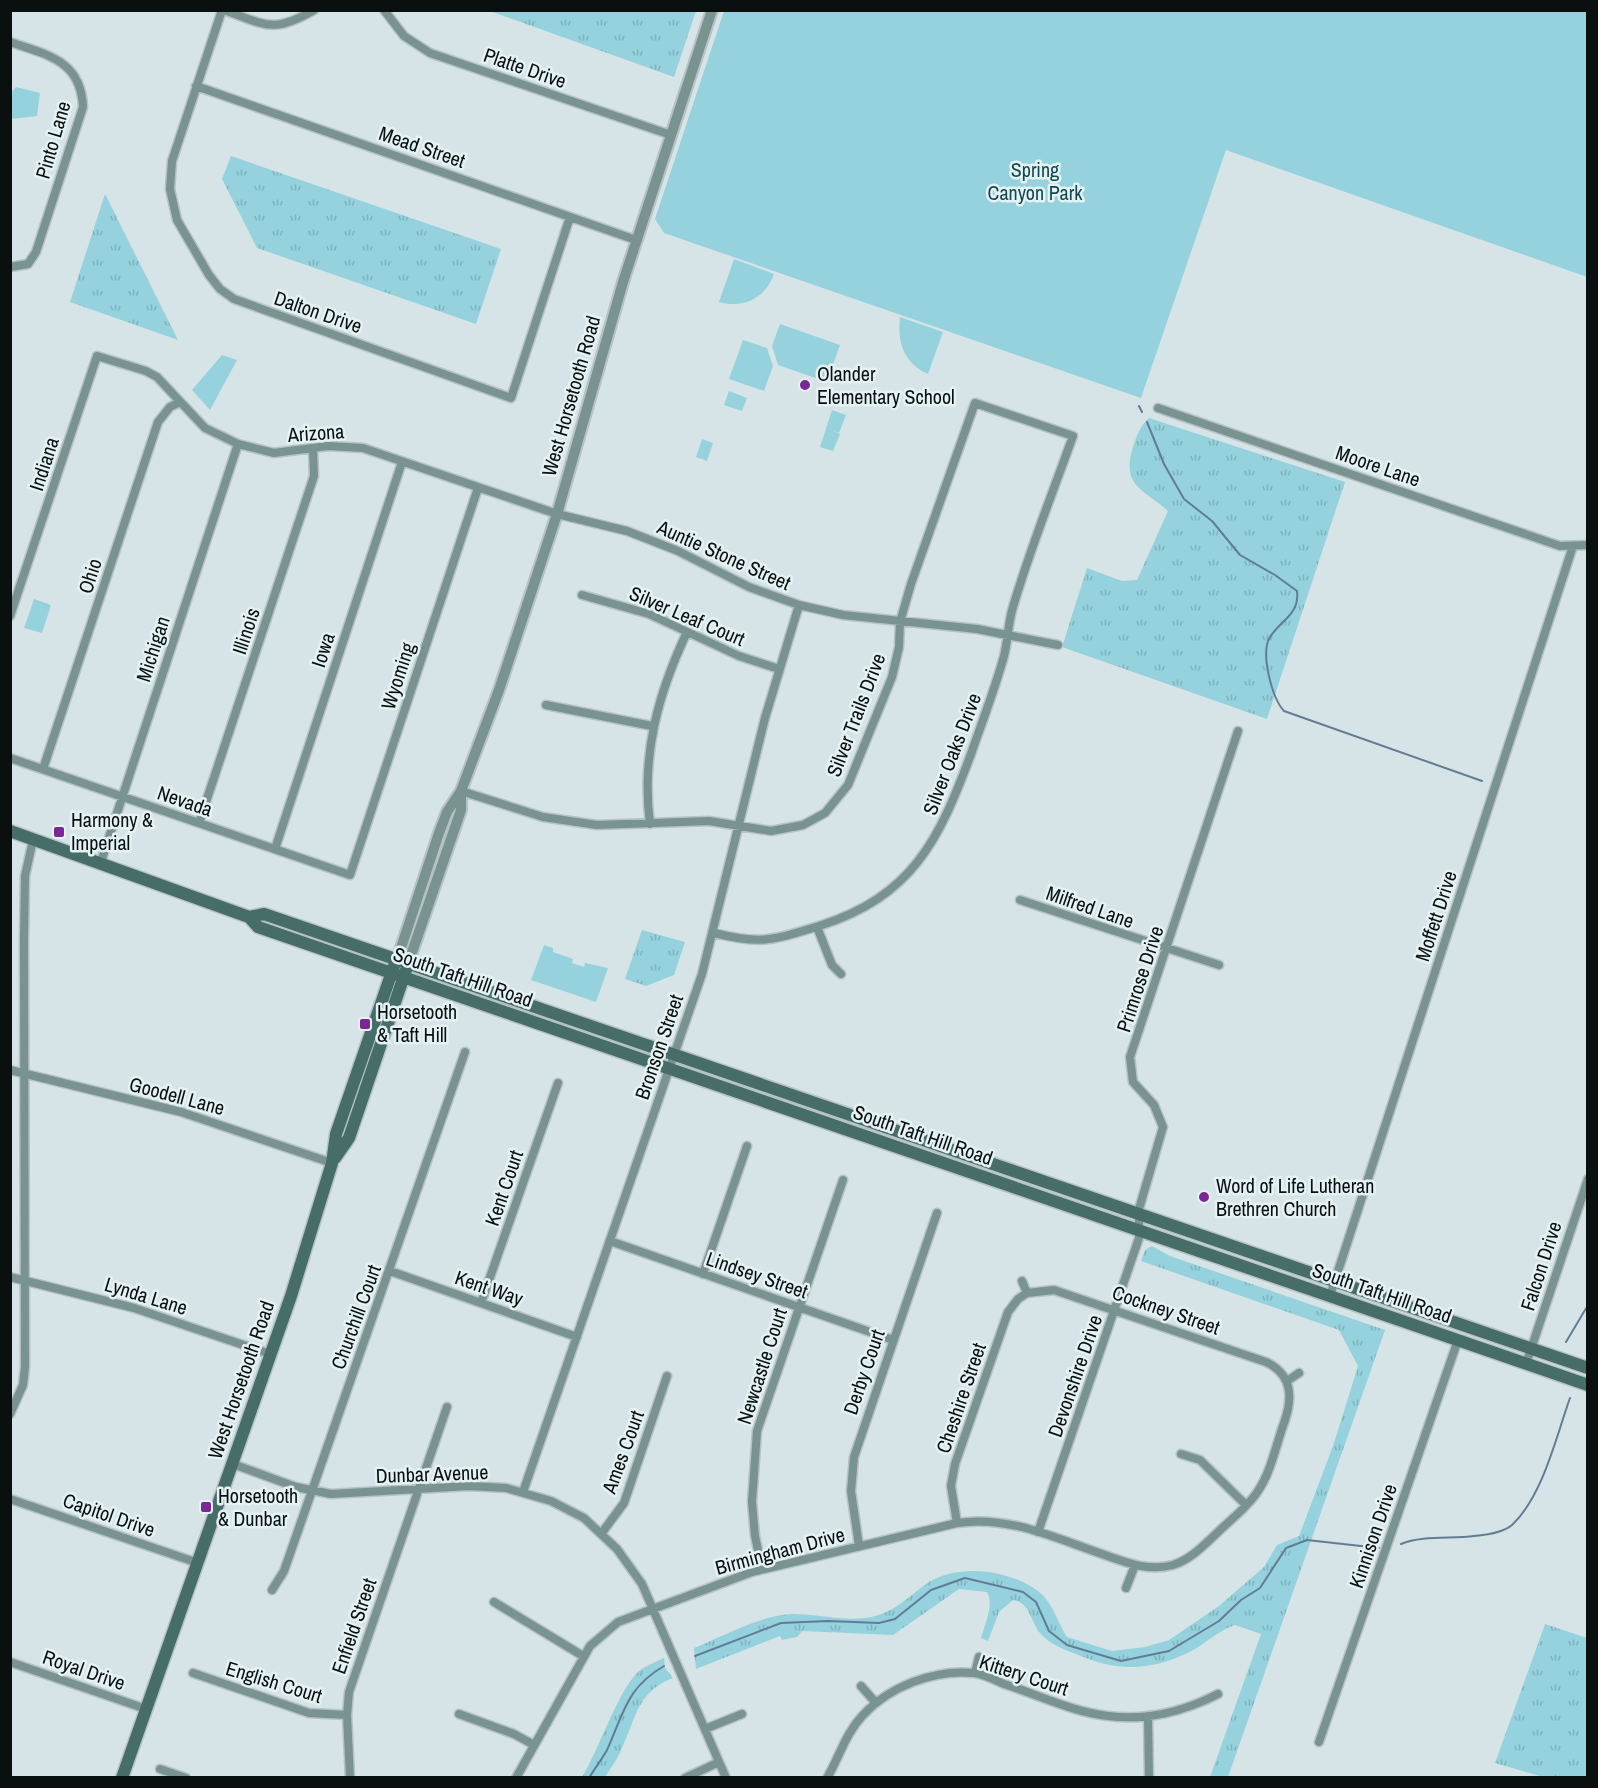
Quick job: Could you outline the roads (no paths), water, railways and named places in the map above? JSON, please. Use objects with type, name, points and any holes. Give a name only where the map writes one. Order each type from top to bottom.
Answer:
[{"type":"main road","name":"South Taft Hill Road","points":[[10,831],[249,917],[258,927],[397,976],[1587,1385]]},
{"type":"main road","name":"South Taft Hill Road","points":[[249,917],[264,914],[1587,1368]]},
{"type":"main road","name":"West Horsetooth Road","points":[[122,1778],[270,1354],[332,1163],[336,1134],[402,962]]},
{"type":"street","points":[[223,10],[276,27],[290,24],[314,10]]},
{"type":"street","name":"Dalton Drive","points":[[223,10],[172,161],[170,189],[177,220],[220,289],[244,304],[511,398],[570,217]]},
{"type":"street","name":"Platte Drive","points":[[384,10],[404,36],[430,53],[671,135]]},
{"type":"street","name":"West Horsetooth Road","points":[[402,962],[461,810],[461,791],[499,690],[557,514],[636,240],[712,10]]},
{"type":"street","name":"Pinto Lane","points":[[10,42],[62,63],[80,86],[83,107],[36,252],[28,264],[10,267]]},
{"type":"street","name":"Mead Street","points":[[196,86],[636,240]]},
{"type":"street","name":"Arizona","points":[[97,356],[157,377],[205,428],[238,444],[274,453],[351,446],[557,514]]},
{"type":"street","name":"Indiana","points":[[10,616],[97,356]]},
{"type":"street","name":"Ohio","points":[[43,769],[158,423],[170,407],[180,402]]},
{"type":"street","name":"Silver Trails Drive","points":[[461,791],[520,811],[597,825],[695,821],[771,831],[795,828],[825,813],[842,796],[853,774],[891,676],[899,647],[900,622],[911,584],[975,403],[1072,435]]},
{"type":"street","name":"Moore Lane","points":[[1158,408],[1560,546],[1587,545]]},
{"type":"street","name":"Silver Oaks Drive","points":[[714,933],[748,941],[768,941],[817,927],[857,911],[885,894],[910,873],[930,848],[946,820],[996,686],[1013,607],[1072,435]]},
{"type":"street","name":"Michigan","points":[[100,865],[238,444]]},
{"type":"street","name":"Illinois","points":[[199,823],[314,476],[314,448]]},
{"type":"street","name":"Iowa","points":[[275,849],[402,462]]},
{"type":"street","name":"Wyoming","points":[[350,875],[478,488]]},
{"type":"street","name":"Auntie Stone Street","points":[[557,514],[647,539],[686,555],[749,587],[799,605],[843,615],[1009,634],[1058,645]]},
{"type":"street","name":"Moffett Drive","points":[[1330,1296],[1573,546]]},
{"type":"street","name":"Silver Leaf Court","points":[[582,595],[638,610],[739,656],[778,669]]},
{"type":"street","name":"Bronson Street","points":[[523,1492],[675,1055],[714,933],[778,669],[799,605]]},
{"type":"street","points":[[650,824],[647,780],[652,726],[669,671],[687,632]]},
{"type":"street","points":[[546,705],[652,726]]},
{"type":"street","name":"Primrose Drive","points":[[1140,1231],[1139,1215],[1163,1127],[1154,1105],[1133,1082],[1130,1065],[1238,731]]},
{"type":"street","name":"Nevada","points":[[10,758],[350,875]]},
{"type":"street","points":[[10,1414],[23,1385],[25,1368],[25,876],[33,840]]},
{"type":"street","name":"Milfred Lane","points":[[1020,900],[1166,950],[1219,965]]},
{"type":"street","points":[[817,927],[832,965],[841,974]]},
{"type":"street","name":"Churchill Court","points":[[272,1590],[284,1571],[465,1052]]},
{"type":"street","name":"Goodell Lane","points":[[10,1070],[181,1112],[332,1163]]},
{"type":"street","name":"Kent Court","points":[[481,1303],[558,1083]]},
{"type":"street","points":[[703,1274],[747,1146]]},
{"type":"street","name":"Falcon Drive","points":[[1527,1364],[1587,1179]]},
{"type":"street","name":"Newcastle Court","points":[[762,1569],[755,1536],[752,1502],[754,1448],[760,1417],[843,1180]]},
{"type":"street","name":"Derby Court","points":[[859,1546],[851,1491],[854,1457],[937,1213]]},
{"type":"street","name":"Devonshire Drive","points":[[1038,1532],[1140,1231]]},
{"type":"street","name":"Lindsey Street","points":[[610,1241],[893,1340]]},
{"type":"street","name":"Kent Way","points":[[390,1270],[577,1336]]},
{"type":"street","name":"Lynda Lane","points":[[10,1277],[134,1308],[270,1354]]},
{"type":"street","points":[[1022,1281],[1027,1293]]},
{"type":"street","name":"Cockney Street","points":[[1027,1293],[1054,1290],[1115,1310],[1266,1362],[1278,1369],[1287,1381]]},
{"type":"street","name":"Cheshire Street","points":[[957,1523],[951,1486],[955,1464],[1008,1312],[1018,1299],[1027,1293]]},
{"type":"street","name":"Kinnison Drive","points":[[1318,1742],[1458,1340]]},
{"type":"street","points":[[1287,1381],[1299,1373]]},
{"type":"street","name":"Ames Court","points":[[601,1534],[624,1503],[667,1376]]},
{"type":"street","name":"Birmingham Drive","points":[[516,1778],[584,1656],[608,1629],[652,1608],[762,1569],[957,1523],[1002,1522],[1135,1565],[1159,1568],[1189,1558],[1246,1505],[1263,1484],[1290,1408],[1291,1398],[1287,1381]]},
{"type":"street","name":"Enfield Street","points":[[350,1778],[346,1716],[351,1683],[447,1407]]},
{"type":"street","points":[[1181,1454],[1200,1460],[1246,1505]]},
{"type":"street","name":"Dunbar Avenue","points":[[233,1464],[311,1491],[349,1494],[486,1486],[523,1492],[567,1508],[584,1518],[616,1549],[642,1584],[726,1778]]},
{"type":"street","name":"Capitol Drive","points":[[10,1499],[198,1563]]},
{"type":"street","points":[[1126,1588],[1135,1565]]},
{"type":"street","points":[[494,1602],[584,1656]]},
{"type":"street","points":[[975,1673],[979,1657]]},
{"type":"street","name":"Royal Drive","points":[[10,1662],[146,1709]]},
{"type":"street","name":"English Court","points":[[193,1673],[309,1713],[346,1716]]},
{"type":"street","name":"Kittery Court","points":[[827,1778],[845,1739],[876,1703],[912,1682],[944,1675],[975,1673],[1089,1713],[1109,1717],[1148,1716],[1176,1711],[1218,1694]]},
{"type":"street","points":[[861,1686],[876,1703]]},
{"type":"street","points":[[459,1714],[514,1734],[534,1745]]},
{"type":"street","points":[[705,1729],[742,1714]]},
{"type":"street","points":[[1148,1716],[1151,1746],[1149,1778]]},
{"type":"street","points":[[685,1778],[719,1762]]},
{"type":"street","points":[[160,1768],[186,1778]]},
{"type":"waterway","points":[[1139,406],[1142,412]]},
{"type":"waterway","points":[[1147,422],[1164,464],[1184,499],[1212,521],[1240,555],[1297,591],[1296,606],[1270,637],[1266,653],[1275,696],[1284,711],[1482,781]]},
{"type":"waterway","points":[[1566,1342],[1588,1305]]},
{"type":"waterway","points":[[1401,1544],[1427,1538],[1489,1534],[1505,1530],[1513,1524],[1533,1498],[1541,1482],[1570,1398]]},
{"type":"waterway","points":[[695,1656],[781,1623],[828,1621],[879,1623],[895,1619],[931,1590],[965,1578],[1023,1592],[1036,1602],[1049,1631],[1067,1645],[1121,1661],[1169,1651],[1219,1621],[1241,1600],[1260,1588],[1286,1548],[1307,1540],[1379,1548]]},
{"type":"waterway","points":[[589,1778],[607,1750],[622,1713],[634,1692],[651,1674],[664,1666]]},
{"type":"place","name":"Olander Elementary School","points":[[805,385]]},
{"type":"place","name":"Harmony & Imperial","points":[[59,832]]},
{"type":"place","name":"Horsetooth & Taft Hill","points":[[365,1024]]},
{"type":"place","name":"Word of Life Lutheran Brethren Church","points":[[1204,1197]]},
{"type":"place","name":"Horsetooth & Dunbar","points":[[206,1507]]},
{"type":"park label","name":"Spring Canyon Park","points":[[1035,182]]}]
